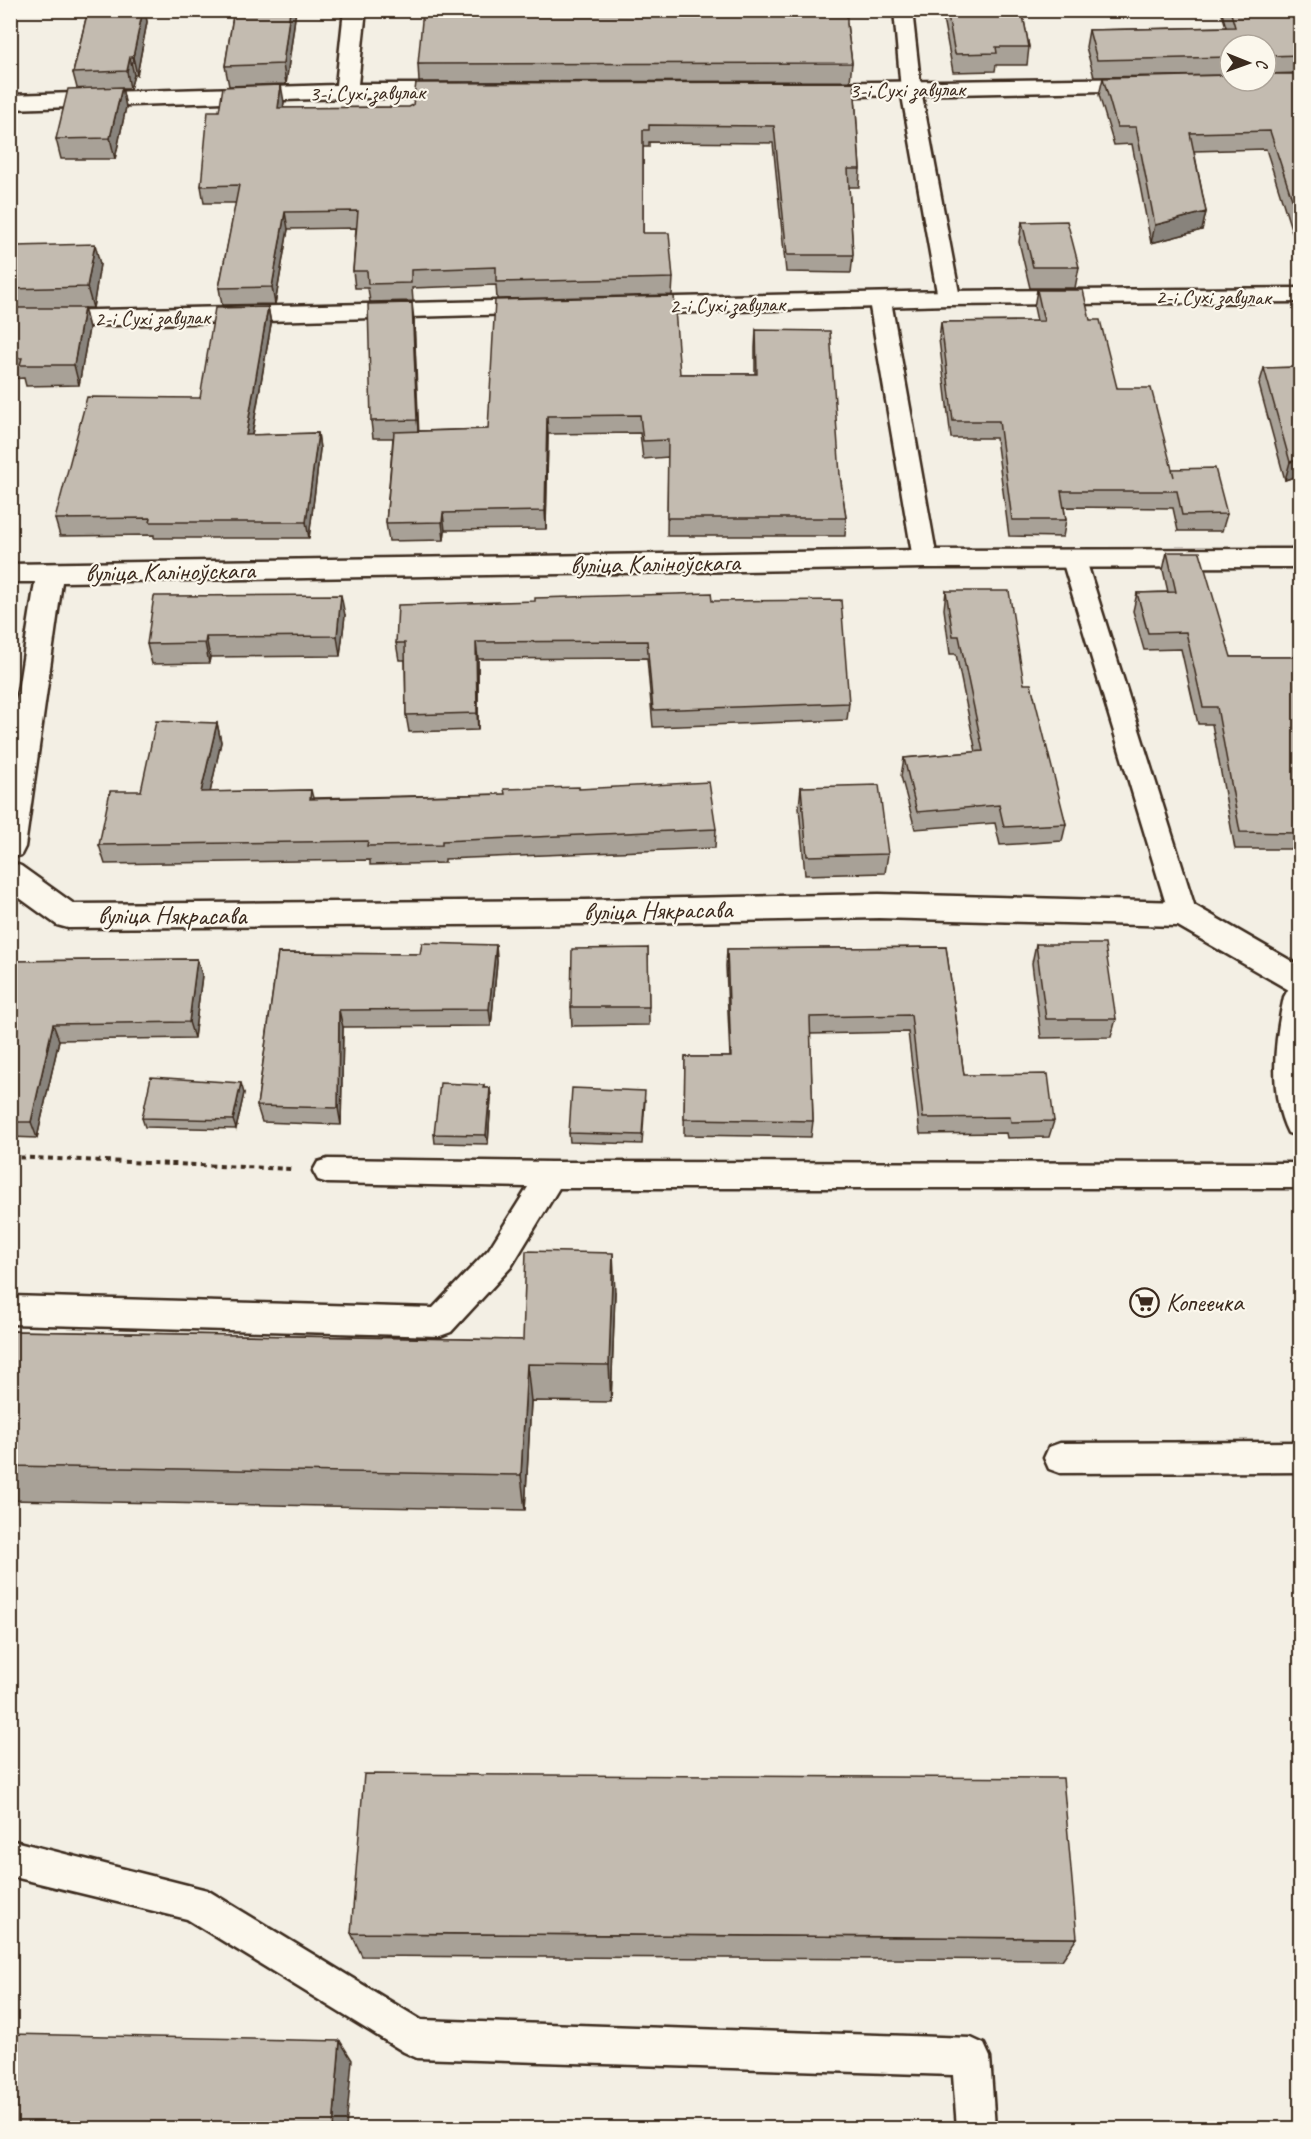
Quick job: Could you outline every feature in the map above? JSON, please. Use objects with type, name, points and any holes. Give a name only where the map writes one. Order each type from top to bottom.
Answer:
[{"type":"street","points":[[346,91],[355,10]]},
{"type":"street","name":"3-і Сухі завулак","points":[[794,90],[1171,85]]},
{"type":"street","name":"3-і Сухі завулак","points":[[10,102],[346,91],[475,91]]},
{"type":"street","name":"2-і Сухі завулак","points":[[606,307],[949,298],[1300,295]]},
{"type":"street","name":"2-і Сухі завулак","points":[[10,320],[558,308]]},
{"type":"street","name":"вуліца Каліноўскага","points":[[10,573],[925,559],[1300,558]]},
{"type":"street","points":[[10,847],[50,572]]},
{"type":"street","name":"вуліца Някрасава","points":[[10,874],[68,916],[585,912],[879,906],[1183,914],[1300,981]]},
{"type":"street","points":[[1300,997],[1293,1027],[1292,1079],[1300,1123]]},
{"type":"lane","points":[[903,10],[912,90],[949,298]]},
{"type":"lane","points":[[880,301],[925,559]]},
{"type":"lane","points":[[1074,560],[1183,914]]},
{"type":"lane","points":[[328,1171],[550,1175],[1300,1176]]},
{"type":"lane","points":[[10,1310],[440,1322],[500,1258],[550,1175]]},
{"type":"lane","points":[[1060,1458],[1300,1457]]},
{"type":"lane","points":[[10,1858],[194,1904],[417,2039],[970,2057],[976,2128]]},
{"type":"path","points":[[10,1157],[328,1171]]},
{"type":"building","points":[[88,10],[143,10],[133,57],[130,57],[127,71],[73,73]]},
{"type":"building","points":[[234,10],[290,10],[283,64],[225,66]]},
{"type":"building","points":[[423,10],[847,10],[852,63],[418,64]]},
{"type":"building","points":[[947,10],[1022,10],[1029,47],[996,47],[997,53],[955,54]]},
{"type":"building","points":[[1230,10],[1300,10],[1300,55],[1278,56],[1278,33],[1218,33],[1218,57],[1097,60],[1089,30],[1235,27]]},
{"type":"building","points":[[1278,74],[1300,74],[1300,224],[1270,131],[1190,133],[1206,212],[1155,225],[1136,127],[1117,127],[1103,78],[1218,75],[1218,93],[1278,93]]},
{"type":"building","points":[[854,82],[860,169],[848,169],[853,255],[787,255],[774,126],[649,125],[649,130],[643,130],[643,233],[669,233],[673,278],[496,282],[496,267],[411,270],[411,283],[368,284],[367,271],[353,271],[358,211],[285,212],[272,287],[219,288],[239,185],[201,186],[208,111],[219,111],[223,87],[281,85],[278,108],[409,107],[413,105],[416,83]]},
{"type":"building","points":[[122,87],[110,138],[56,139],[68,89]]},
{"type":"building","points":[[1067,221],[1079,267],[1033,267],[1022,222]]},
{"type":"building","points":[[95,244],[87,287],[10,289],[10,270],[16,246]]},
{"type":"building","points":[[1037,290],[1083,290],[1090,320],[1100,320],[1117,388],[1151,388],[1174,477],[1172,469],[1215,468],[1227,514],[1182,515],[1177,491],[1061,491],[1066,520],[1012,520],[999,421],[953,421],[941,322],[1044,321]]},
{"type":"building","points":[[674,296],[680,374],[757,374],[756,330],[830,331],[840,475],[846,518],[667,518],[668,440],[643,441],[640,415],[547,416],[545,511],[443,513],[442,522],[386,523],[394,432],[488,429],[495,300]]},
{"type":"building","points":[[412,303],[417,420],[371,421],[368,304]]},
{"type":"building","points":[[268,307],[246,435],[318,433],[306,522],[150,522],[151,518],[55,519],[87,397],[200,398],[215,308]]},
{"type":"building","points":[[10,308],[84,308],[74,365],[20,365],[22,358],[10,358]]},
{"type":"building","points":[[1300,367],[1300,459],[1290,462],[1264,368]]},
{"type":"building","points":[[1167,552],[1200,552],[1231,657],[1300,657],[1300,833],[1240,832],[1217,707],[1203,707],[1186,632],[1148,633],[1137,593],[1176,592]]},
{"type":"building","points":[[946,591],[1009,591],[1024,684],[1031,684],[1066,824],[1004,827],[999,805],[917,812],[904,758],[983,751],[959,636],[953,636]]},
{"type":"building","points":[[711,593],[712,601],[841,600],[849,703],[653,710],[647,641],[476,642],[477,713],[406,715],[405,643],[396,643],[398,605]]},
{"type":"building","points":[[341,595],[337,636],[206,637],[205,643],[147,644],[154,596]]},
{"type":"building","points":[[156,721],[217,723],[201,792],[311,790],[310,799],[505,794],[504,789],[579,787],[579,789],[709,782],[716,829],[442,841],[442,845],[367,846],[368,841],[99,845],[110,791],[141,791]]},
{"type":"building","points":[[879,785],[888,854],[807,856],[801,787]]},
{"type":"building","points":[[422,943],[496,945],[489,1009],[339,1010],[338,1108],[257,1106],[278,953],[420,954]]},
{"type":"building","points":[[1036,944],[1105,944],[1116,1019],[1046,1019]]},
{"type":"building","points":[[946,947],[964,1075],[1048,1074],[1054,1121],[1011,1122],[1010,1117],[923,1118],[911,1015],[810,1017],[813,1121],[684,1119],[685,1057],[731,1057],[727,949]]},
{"type":"building","points":[[648,948],[649,1007],[571,1007],[572,949]]},
{"type":"building","points":[[197,959],[189,1022],[53,1024],[31,1122],[10,1122],[10,961]]},
{"type":"building","points":[[151,1077],[241,1083],[233,1120],[142,1118]]},
{"type":"building","points":[[440,1083],[484,1085],[483,1088],[490,1088],[486,1135],[434,1134]]},
{"type":"building","points":[[572,1088],[645,1091],[642,1135],[569,1133]]},
{"type":"building","points":[[526,1251],[613,1253],[609,1365],[527,1364],[521,1475],[10,1466],[10,1331],[523,1340]]},
{"type":"building","points":[[364,1774],[1063,1778],[1077,1938],[351,1933]]},
{"type":"building","points":[[10,2034],[340,2041],[333,2128],[10,2128]]},
{"type":"place","name":"Копеечка","points":[[1145,1302]]}]
